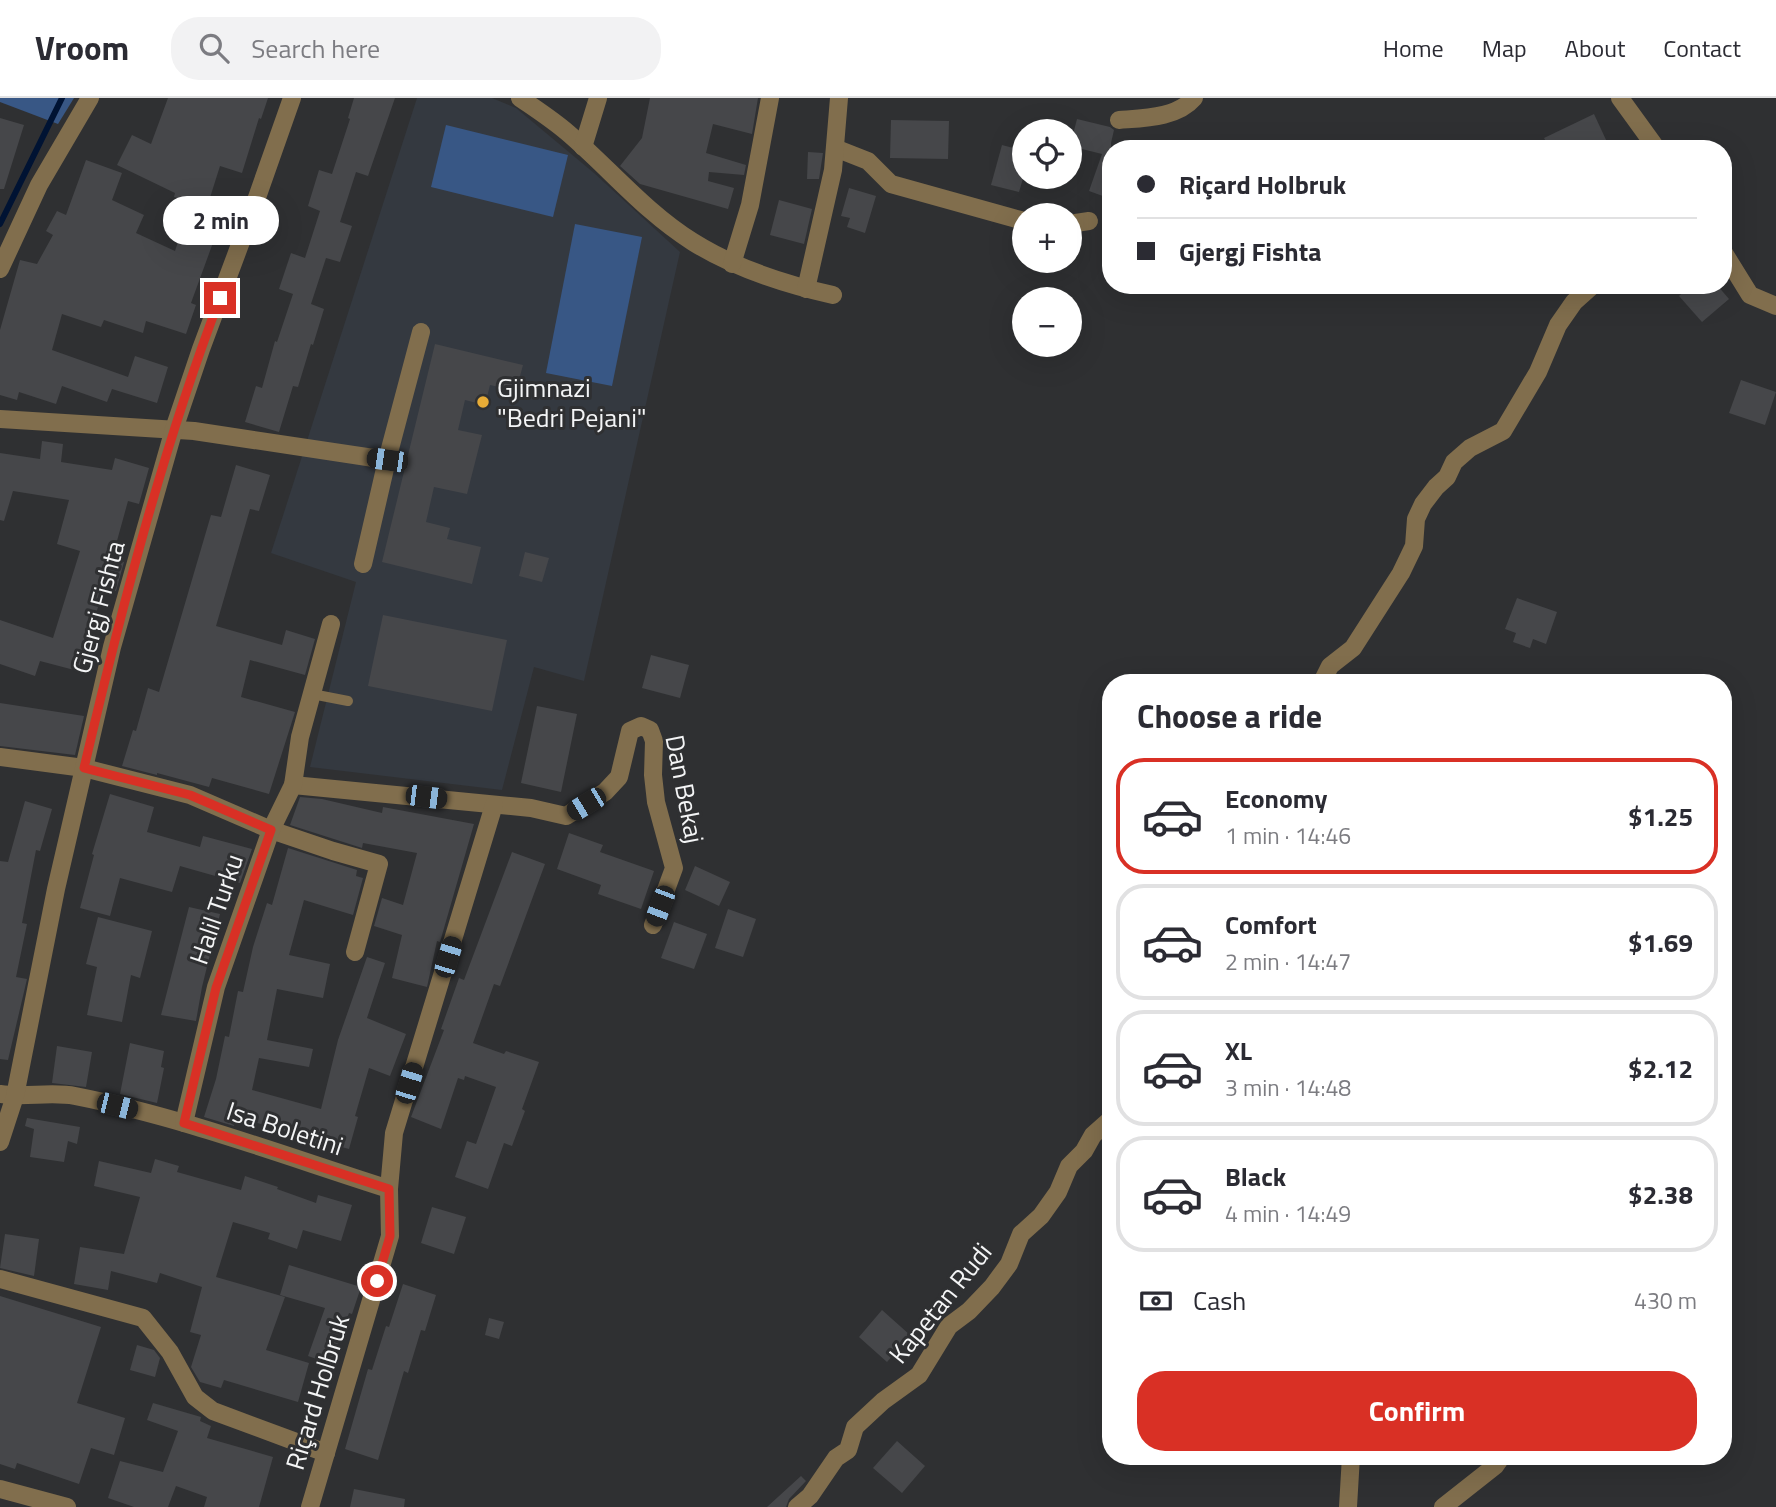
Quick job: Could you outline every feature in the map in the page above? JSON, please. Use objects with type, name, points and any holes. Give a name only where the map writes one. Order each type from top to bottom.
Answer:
[{"type":"street","points":[[0,269],[39,184],[90,98]]},
{"type":"street","name":"Gjergj Fishta","points":[[0,1142],[8,1095],[112,648],[174,429],[292,98]]},
{"type":"street","points":[[520,98],[567,132],[639,202],[692,242],[732,264],[786,284],[833,295]]},
{"type":"street","points":[[583,147],[598,98]]},
{"type":"street","points":[[732,264],[750,205],[770,98]]},
{"type":"street","points":[[806,289],[832,170],[839,98]]},
{"type":"street","points":[[1119,120],[1175,111],[1194,98]]},
{"type":"street","points":[[1620,98],[1650,140]]},
{"type":"street","points":[[835,148],[868,161],[891,184],[1012,218]]},
{"type":"street","points":[[1082,222],[1089,221]]},
{"type":"street","points":[[1732,266],[1750,295],[1776,306]]},
{"type":"street","points":[[1326,674],[1330,666],[1353,648],[1395,585],[1414,546],[1416,519],[1423,504],[1447,477],[1454,461],[1470,448],[1503,430],[1538,372],[1558,325],[1574,302],[1583,294]]},
{"type":"street","points":[[363,564],[421,332]]},
{"type":"street","points":[[0,419],[174,429],[387,460]]},
{"type":"street","points":[[0,757],[84,768],[190,795],[271,830],[293,785],[300,737],[331,624]]},
{"type":"street","name":"Dan Bekaj","points":[[293,785],[531,808],[566,816],[605,792],[619,777],[631,732],[641,726],[650,730],[654,741],[653,775],[656,802],[674,868],[653,925]]},
{"type":"street","name":"Riçard Holbruk","points":[[310,1507],[390,1236],[389,1189],[394,1133],[494,805]]},
{"type":"street","name":"Halil Turku","points":[[184,1123],[216,988],[271,830],[379,864],[355,952]]},
{"type":"street","name":"Isa Boletini","points":[[8,1095],[71,1095],[184,1123],[389,1189]]},
{"type":"street","name":"Kapetan Rudi","points":[[797,1507],[810,1496],[836,1458],[848,1450],[855,1427],[883,1401],[919,1375],[949,1326],[992,1287],[1009,1264],[1021,1234],[1041,1216],[1058,1192],[1069,1166],[1102,1127]]},
{"type":"street","points":[[0,1279],[143,1318],[170,1352],[195,1397],[213,1411],[327,1452]]},
{"type":"street","points":[[1348,1507],[1350,1465]]},
{"type":"street","points":[[1443,1507],[1495,1465]]},
{"type":"street","points":[[0,1489],[67,1507]]},
{"type":"lane","points":[[312,694],[348,701]]},
{"type":"shaded area","points":[[0,98],[74,98],[58,124],[0,102]]},
{"type":"shaded area","name":"Gjimnazi \"Bedri Pejani\"","points":[[417,98],[492,98],[516,108],[594,173],[680,252],[584,681],[534,667],[502,790],[310,767],[356,582],[271,553]]},
{"type":"shaded area","points":[[446,125],[568,155],[553,217],[431,187]]},
{"type":"shaded area","points":[[575,224],[642,237],[612,386],[546,373]]},
{"type":"building","points":[[168,98],[268,98],[242,173],[220,166],[202,223],[218,229],[191,303],[196,305],[186,334],[146,321],[143,333],[104,320],[101,327],[62,314],[52,350],[128,377],[135,356],[168,367],[157,403],[112,389],[107,402],[62,386],[56,404],[19,392],[17,400],[0,395],[0,330],[20,260],[37,264],[53,235],[46,231],[57,211],[66,215],[86,160],[122,173],[112,200],[144,215],[136,233],[175,251],[191,202],[174,197],[175,193],[117,165],[132,135],[151,144]]},
{"type":"building","points":[[354,98],[395,98],[368,176],[356,172],[340,222],[352,226],[340,262],[326,258],[311,304],[324,309],[298,387],[293,386],[279,432],[245,422],[256,386],[262,388],[275,341],[277,342],[293,294],[279,289],[291,253],[305,258],[320,211],[308,206],[319,170],[332,174]]},
{"type":"building","points":[[650,98],[758,98],[752,134],[713,124],[706,153],[746,165],[744,175],[709,172],[708,181],[734,188],[728,209],[640,184],[620,166],[642,138]]},
{"type":"building","points":[[1594,114],[1606,140],[1545,140],[1544,138]]},
{"type":"building","points":[[0,118],[24,125],[4,189],[0,189]]},
{"type":"building","points":[[891,120],[949,121],[948,159],[890,158]]},
{"type":"building","points":[[1082,120],[1114,130],[1112,140],[1102,140],[1102,154],[1082,149]]},
{"type":"building","points":[[1002,145],[1012,148],[1012,189],[1020,189],[1019,192],[991,185]]},
{"type":"building","points":[[808,152],[823,153],[819,179],[807,179]]},
{"type":"building","points":[[1102,154],[1102,196],[1089,191]]},
{"type":"building","points":[[849,188],[876,196],[865,233],[847,227],[850,218],[841,216]]},
{"type":"building","points":[[779,200],[812,209],[804,244],[770,235]]},
{"type":"building","points":[[1725,294],[1729,299],[1702,322],[1679,296]]},
{"type":"building","points":[[435,344],[523,365],[516,391],[490,385],[485,405],[465,400],[458,430],[482,435],[467,494],[434,487],[426,522],[450,528],[447,539],[481,547],[472,584],[382,562]]},
{"type":"building","points":[[1741,380],[1776,392],[1765,425],[1729,413]]},
{"type":"building","points":[[42,441],[63,444],[61,462],[112,470],[115,458],[149,468],[139,504],[128,501],[112,559],[124,562],[116,591],[104,588],[78,671],[40,661],[35,676],[0,664],[0,620],[53,638],[80,551],[57,544],[69,500],[13,491],[4,521],[0,520],[0,453],[40,459]]},
{"type":"building","points":[[236,465],[270,475],[259,511],[250,509],[216,626],[282,645],[286,630],[315,639],[305,675],[250,660],[241,697],[295,712],[269,794],[212,778],[209,787],[122,766],[133,730],[136,731],[148,688],[159,692],[211,515],[221,517]]},
{"type":"building","points":[[525,552],[549,558],[542,582],[519,576]]},
{"type":"building","points":[[1517,598],[1557,612],[1546,644],[1533,639],[1530,648],[1513,642],[1516,633],[1505,629]]},
{"type":"building","points":[[383,615],[507,640],[492,711],[368,686]]},
{"type":"building","points":[[651,655],[689,665],[680,698],[642,688]]},
{"type":"building","points":[[0,703],[84,716],[75,755],[0,746]]},
{"type":"building","points":[[537,706],[577,714],[561,792],[521,783]]},
{"type":"building","points":[[110,794],[154,807],[147,832],[200,847],[203,836],[252,849],[240,883],[180,866],[172,892],[120,878],[110,916],[80,908],[94,855],[92,854]]},
{"type":"building","points":[[300,797],[322,799],[382,813],[383,807],[474,824],[440,942],[437,941],[427,987],[392,978],[402,935],[374,926],[382,898],[403,905],[417,853],[363,843],[362,848],[290,825]]},
{"type":"building","points":[[25,801],[52,809],[40,851],[36,850],[22,923],[27,924],[16,977],[27,979],[8,1060],[0,1059],[0,861],[8,862]]},
{"type":"building","points":[[569,833],[603,845],[600,852],[654,871],[641,909],[598,894],[601,885],[557,869]]},
{"type":"building","points":[[288,848],[357,870],[356,876],[363,878],[353,915],[304,900],[289,955],[330,964],[323,998],[277,989],[267,1040],[313,1049],[309,1067],[259,1058],[252,1090],[321,1109],[338,1040],[367,957],[385,963],[367,1018],[406,1034],[390,1076],[369,1068],[349,1149],[319,1141],[318,1147],[284,1139],[285,1131],[237,1117],[234,1126],[204,1117],[225,1036],[229,1037],[238,991],[243,992],[253,947],[267,903],[272,905]]},
{"type":"building","points":[[512,852],[545,864],[500,986],[494,984],[473,1043],[539,1062],[512,1146],[504,1143],[488,1189],[455,1177],[467,1141],[476,1144],[496,1087],[465,1076],[464,1080],[458,1078],[441,1129],[411,1117],[444,1030],[441,1029],[459,978],[464,980]]},
{"type":"building","points":[[695,866],[730,882],[719,906],[685,890]]},
{"type":"building","points":[[189,907],[220,914],[196,1021],[161,1015]]},
{"type":"building","points":[[728,909],[756,919],[743,957],[715,948]]},
{"type":"building","points":[[98,917],[152,931],[140,978],[131,975],[122,1022],[87,1015],[97,967],[86,964]]},
{"type":"building","points":[[674,922],[707,934],[694,969],[661,958]]},
{"type":"building","points":[[130,1043],[164,1051],[161,1067],[164,1068],[157,1103],[120,1094]]},
{"type":"building","points":[[57,1046],[92,1052],[86,1087],[52,1083]]},
{"type":"building","points":[[27,1118],[80,1127],[77,1144],[68,1141],[64,1162],[30,1157],[34,1129],[25,1126]]},
{"type":"building","points":[[155,1159],[179,1166],[177,1172],[241,1190],[245,1176],[316,1203],[318,1195],[352,1205],[341,1241],[303,1230],[297,1249],[268,1239],[270,1233],[233,1222],[216,1277],[285,1297],[266,1350],[309,1363],[298,1402],[224,1380],[221,1388],[200,1382],[191,1367],[201,1335],[190,1332],[202,1287],[160,1273],[157,1283],[111,1271],[108,1290],[74,1284],[80,1247],[124,1254],[140,1197],[94,1186],[99,1161],[151,1173]]},
{"type":"building","points":[[432,1207],[466,1217],[454,1254],[421,1243]]},
{"type":"building","points":[[5,1234],[39,1239],[34,1276],[0,1268]]},
{"type":"building","points":[[289,1265],[361,1287],[331,1364],[308,1356],[325,1308],[280,1295]]},
{"type":"building","points":[[403,1284],[436,1295],[425,1331],[421,1330],[408,1373],[404,1371],[378,1460],[345,1449],[368,1369],[372,1370]]},
{"type":"building","points":[[0,1296],[101,1327],[77,1403],[125,1418],[114,1455],[91,1448],[79,1484],[17,1463],[15,1469],[0,1464]]},
{"type":"building","points":[[882,1310],[910,1335],[887,1362],[859,1337]]},
{"type":"building","points":[[489,1318],[504,1322],[499,1339],[485,1335]]},
{"type":"building","points":[[137,1345],[154,1350],[160,1358],[155,1377],[130,1370]]},
{"type":"building","points":[[153,1403],[201,1417],[200,1421],[211,1426],[207,1438],[273,1457],[259,1507],[204,1507],[207,1497],[176,1486],[168,1507],[134,1507],[108,1498],[120,1461],[163,1472],[178,1431],[147,1420]]},
{"type":"building","points":[[897,1441],[925,1466],[902,1493],[873,1468]]},
{"type":"building","points":[[801,1476],[806,1481],[789,1499],[786,1507],[767,1507]]},
{"type":"building","points":[[354,1489],[405,1499],[404,1507],[350,1507]]},
{"type":"waterway","points":[[0,224],[62,98]]},
{"type":"place","name":"Gjimnazi \"Bedri Pejani\"","points":[[483,402]]},
{"type":"route","points":[[220,298],[174,429],[112,648],[84,768],[190,795],[271,830],[216,988],[184,1123],[389,1189],[390,1236],[377,1281]]}]
